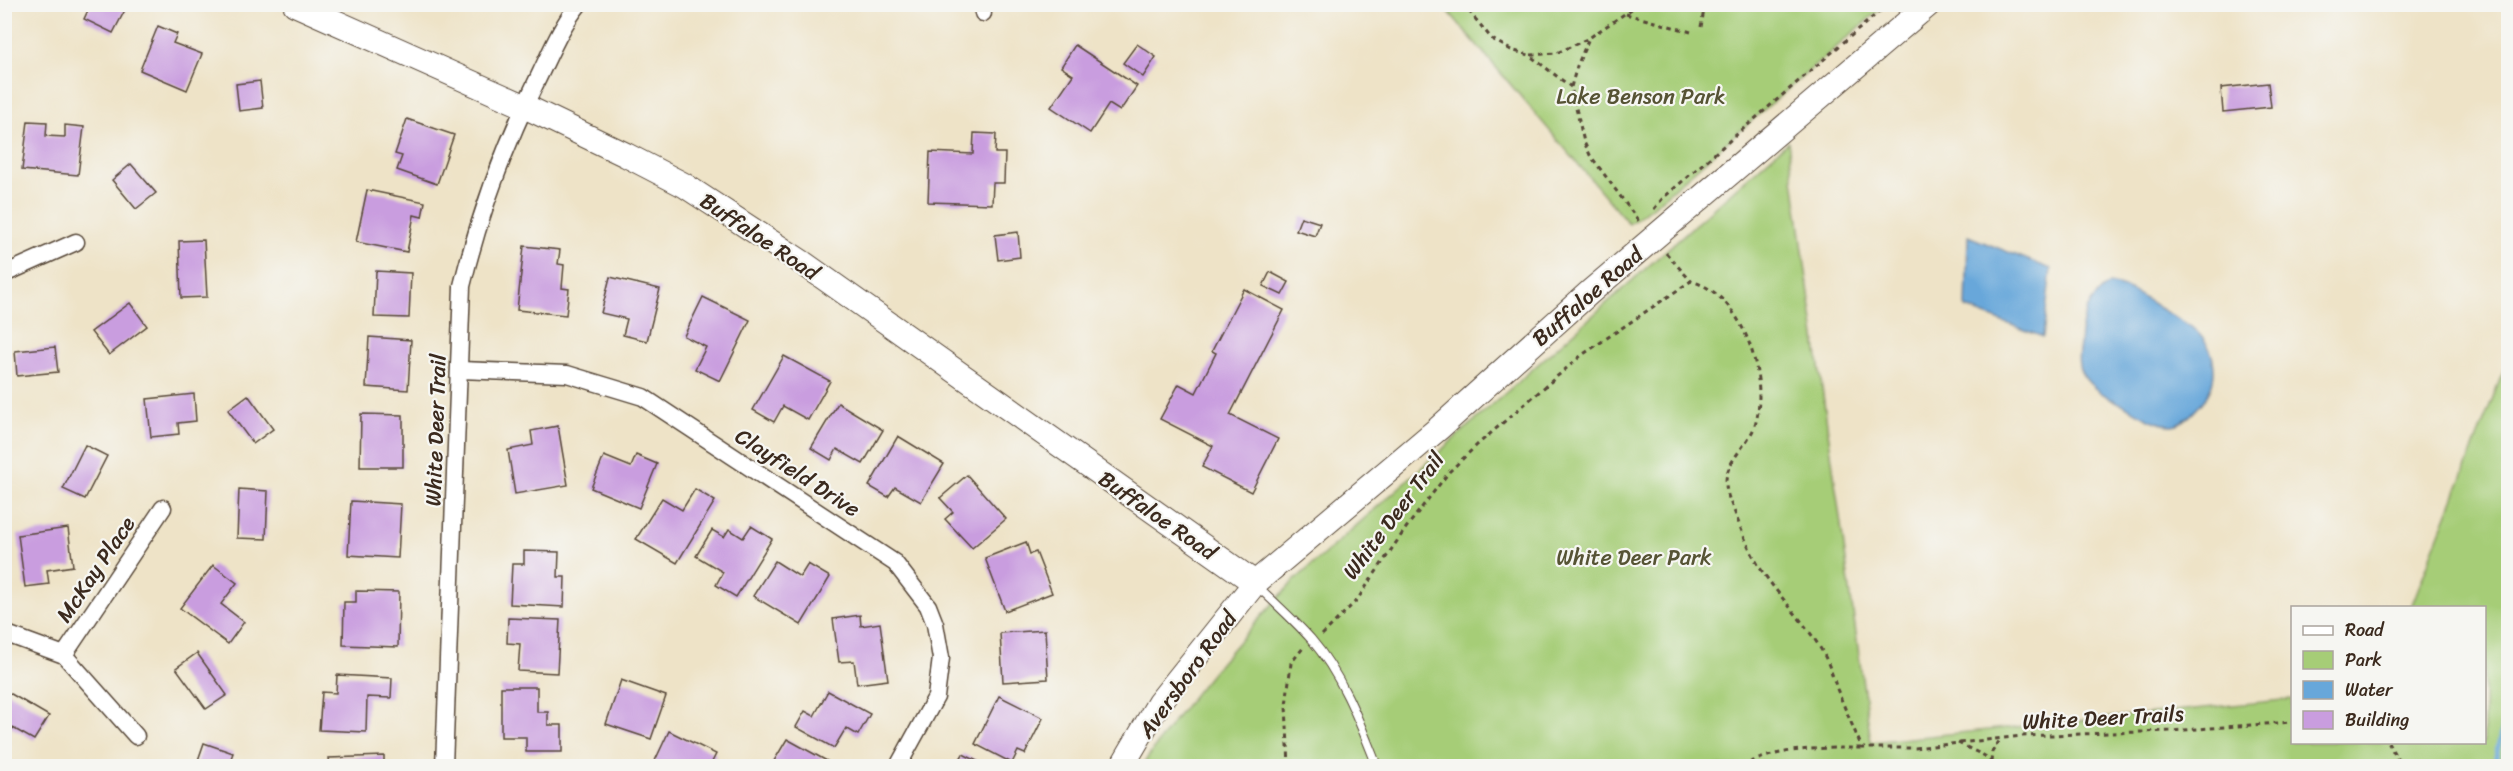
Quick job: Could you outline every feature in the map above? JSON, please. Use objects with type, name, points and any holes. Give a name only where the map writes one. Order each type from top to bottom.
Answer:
[{"type":"street","name":"Buffaloe Road","points":[[295,4],[626,154],[704,198],[803,263],[1255,583],[1422,442],[1590,292],[1929,4]]},
{"type":"street","name":"White Deer Trail","points":[[444,766],[462,286],[472,243],[524,106],[567,19],[579,4]]},
{"type":"street","points":[[4,274],[76,242]]},
{"type":"street","name":"Clayfield Drive","points":[[460,370],[567,374],[643,397],[895,563],[928,606],[935,624],[941,658],[936,697],[898,766]]},
{"type":"street","name":"McKay Place","points":[[63,655],[163,508]]},
{"type":"street","name":"Aversboro Road","points":[[1122,766],[1160,703],[1255,583]]},
{"type":"street","points":[[4,633],[63,655],[136,736]]},
{"type":"lane","points":[[1255,583],[1312,641],[1336,675],[1352,705],[1377,766]]},
{"type":"path","points":[[1463,4],[1492,39],[1511,50],[1529,55],[1557,53],[1590,38],[1639,4]]},
{"type":"path","points":[[1701,27],[1705,4]]},
{"type":"path","points":[[1590,38],[1576,66],[1571,87],[1584,142],[1590,155],[1642,224],[1663,198],[1888,4]]},
{"type":"path","points":[[1625,14],[1691,32]]},
{"type":"path","points":[[1529,55],[1571,87]]},
{"type":"path","points":[[1664,251],[1691,281],[1711,290],[1735,315],[1747,336],[1755,364],[1759,391],[1756,423],[1732,463],[1726,482],[1737,518],[1762,570],[1808,628],[1824,654],[1862,748],[1785,751],[1769,754],[1742,766]]},
{"type":"path","name":"White Deer Trail","points":[[1321,635],[1357,600],[1406,528],[1449,472],[1477,445],[1582,355],[1691,281]]},
{"type":"path","points":[[1289,766],[1286,706],[1291,663],[1293,657],[1304,647]]},
{"type":"path","name":"White Deer Trails","points":[[1862,748],[1915,748],[2001,738],[2291,722]]},
{"type":"path","points":[[1992,764],[1992,752],[2001,738]]},
{"type":"path","points":[[1957,742],[1973,749],[1992,764]]},
{"type":"path","points":[[2389,744],[2401,766]]},
{"type":"green space","name":"Lake Benson Park","points":[[1443,5],[1885,5],[1658,202],[1629,224]]},
{"type":"green space","name":"White Deer Park","points":[[1788,142],[1871,742],[2291,699],[2291,744],[2486,744],[2486,606],[2411,606],[2508,359],[2508,766],[1142,766],[1214,670],[1295,580]]},
{"type":"water","points":[[1968,236],[2051,269],[2043,337],[1966,308]]},
{"type":"water","points":[[2109,284],[2136,294],[2184,322],[2196,331],[2209,348],[2214,367],[2211,386],[2201,404],[2181,422],[2167,425],[2144,416],[2103,394],[2082,374],[2078,359],[2084,317],[2095,296]]},
{"type":"building","points":[[91,4],[119,4],[126,8],[113,33],[84,19]]},
{"type":"building","points":[[158,26],[177,34],[173,43],[202,54],[187,90],[140,70]]},
{"type":"building","points":[[1137,44],[1156,57],[1143,77],[1123,63]]},
{"type":"building","points":[[1075,45],[1137,86],[1120,111],[1109,104],[1090,133],[1051,107],[1073,75],[1061,67]]},
{"type":"building","points":[[260,81],[263,108],[239,111],[236,84]]},
{"type":"building","points":[[2268,83],[2271,107],[2223,112],[2221,88]]},
{"type":"building","points":[[407,119],[454,135],[437,184],[397,170],[402,156],[395,154]]},
{"type":"building","points":[[28,121],[47,122],[46,136],[65,137],[65,125],[84,127],[78,175],[22,170]]},
{"type":"building","points":[[974,133],[996,134],[995,153],[1005,153],[1004,183],[993,183],[992,204],[928,202],[930,152],[973,154]]},
{"type":"building","points":[[131,164],[156,193],[136,209],[112,180]]},
{"type":"building","points":[[367,190],[425,202],[422,217],[414,215],[407,252],[356,242]]},
{"type":"building","points":[[1301,217],[1320,223],[1315,236],[1296,230]]},
{"type":"building","points":[[1018,232],[1020,257],[998,260],[995,235]]},
{"type":"building","points":[[204,240],[207,297],[181,298],[179,241]]},
{"type":"building","points":[[524,246],[560,250],[558,264],[564,265],[562,288],[569,289],[566,315],[517,310]]},
{"type":"building","points":[[376,271],[411,273],[409,318],[374,317]]},
{"type":"building","points":[[1270,272],[1289,282],[1282,295],[1263,286]]},
{"type":"building","points":[[610,277],[660,289],[647,341],[623,335],[627,319],[601,313]]},
{"type":"building","points":[[1244,289],[1284,310],[1230,415],[1278,439],[1251,492],[1202,467],[1213,446],[1160,419],[1179,384],[1196,393],[1216,353],[1212,351]]},
{"type":"building","points":[[703,297],[750,320],[720,381],[695,369],[706,347],[684,336]]},
{"type":"building","points":[[130,303],[147,326],[109,355],[91,332]]},
{"type":"building","points":[[369,337],[411,340],[408,390],[366,387]]},
{"type":"building","points":[[55,347],[58,372],[17,376],[15,351]]},
{"type":"building","points":[[784,356],[830,381],[808,420],[783,406],[774,422],[753,410]]},
{"type":"building","points":[[194,394],[196,421],[178,423],[179,434],[151,437],[147,399]]},
{"type":"building","points":[[248,395],[273,429],[253,444],[228,410]]},
{"type":"building","points":[[838,403],[883,430],[863,464],[837,449],[831,460],[811,448]]},
{"type":"building","points":[[361,414],[403,415],[403,467],[360,467]]},
{"type":"building","points":[[558,426],[568,485],[515,494],[508,450],[533,445],[531,431]]},
{"type":"building","points":[[898,436],[944,464],[921,502],[895,487],[888,497],[869,486]]},
{"type":"building","points":[[85,445],[107,456],[85,499],[63,489]]},
{"type":"building","points":[[636,455],[657,464],[639,508],[591,488],[604,456],[631,467]]},
{"type":"building","points":[[967,475],[1006,519],[972,548],[945,519],[953,512],[940,498]]},
{"type":"building","points":[[239,489],[268,491],[266,539],[237,538]]},
{"type":"building","points":[[695,489],[715,501],[677,563],[636,539],[662,498],[682,510]]},
{"type":"building","points":[[351,501],[401,504],[398,558],[348,555]]},
{"type":"building","points":[[751,526],[772,539],[736,597],[716,585],[723,572],[696,556],[712,530],[724,537],[729,529],[743,538]]},
{"type":"building","points":[[68,528],[73,566],[47,570],[49,584],[25,587],[18,535]]},
{"type":"building","points":[[1026,542],[1030,554],[1036,552],[1052,593],[1005,611],[985,558]]},
{"type":"building","points":[[524,551],[559,552],[558,577],[565,577],[564,607],[510,604],[512,564],[524,564]]},
{"type":"building","points":[[775,561],[800,577],[808,564],[830,577],[801,625],[753,596]]},
{"type":"building","points":[[213,565],[237,583],[221,604],[244,622],[228,644],[180,608]]},
{"type":"building","points":[[356,591],[399,592],[398,647],[343,645],[344,602],[356,602]]},
{"type":"building","points":[[860,615],[861,626],[880,623],[888,680],[857,684],[854,661],[839,662],[833,619]]},
{"type":"building","points":[[508,618],[560,620],[557,673],[518,671],[520,644],[507,643]]},
{"type":"building","points":[[1045,630],[1048,679],[1003,682],[1000,633]]},
{"type":"building","points":[[197,653],[227,695],[206,709],[176,668]]},
{"type":"building","points":[[337,675],[392,678],[391,698],[367,697],[366,732],[319,730],[322,692],[336,693]]},
{"type":"building","points":[[621,680],[666,696],[651,739],[606,724]]},
{"type":"building","points":[[501,687],[537,687],[537,712],[548,712],[548,725],[562,725],[562,752],[526,752],[526,737],[501,737]]},
{"type":"building","points":[[6,691],[49,716],[34,740],[4,723]]},
{"type":"building","points":[[828,691],[870,714],[858,735],[846,728],[834,748],[796,727],[805,711],[814,716]]},
{"type":"building","points":[[999,696],[1043,718],[1025,754],[1018,751],[1012,763],[975,744]]},
{"type":"building","points":[[669,731],[716,754],[710,766],[653,765]]},
{"type":"building","points":[[787,739],[836,766],[771,766]]},
{"type":"building","points":[[204,743],[233,753],[228,766],[196,766]]},
{"type":"building","points":[[963,754],[987,766],[956,766]]},
{"type":"building","points":[[384,756],[384,766],[330,766],[329,758]]},
{"type":"waterway","points":[[2494,766],[2508,700]]}]
